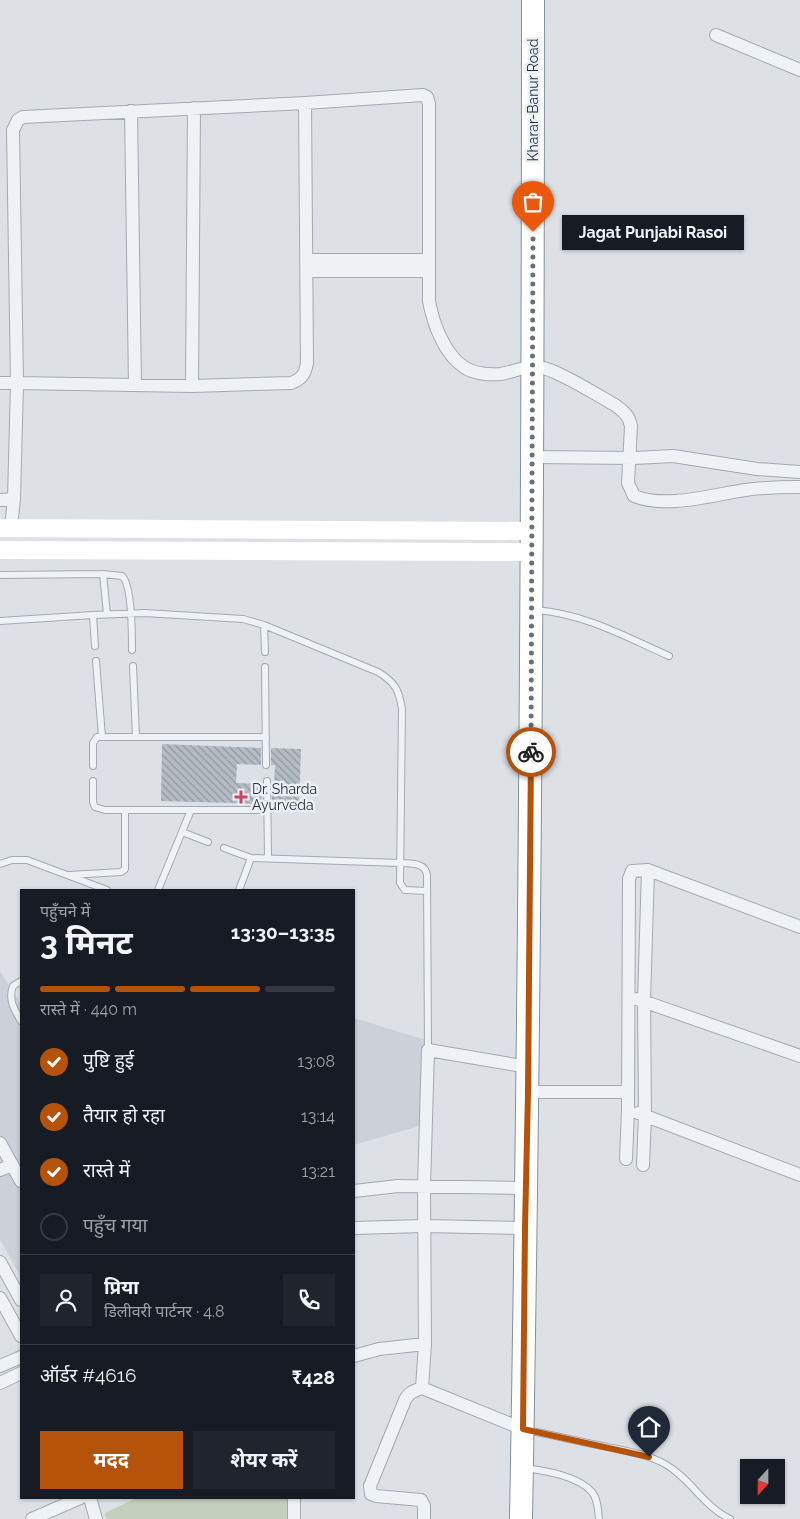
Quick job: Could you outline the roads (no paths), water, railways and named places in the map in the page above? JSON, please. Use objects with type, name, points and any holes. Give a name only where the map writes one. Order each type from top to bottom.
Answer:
[{"type":"highway","name":"Kharar-Banur Road","points":[[521,1519],[528,1092],[532,610],[532,1]]},
{"type":"main road","points":[[5,527],[532,542]]},
{"type":"main road","points":[[0,550],[532,542]]},
{"type":"street","points":[[716,35],[800,70]]},
{"type":"street","points":[[5,527],[14,499],[17,383],[14,130],[18,120],[23,117],[305,103],[418,94],[427,97],[429,104],[429,301],[437,331],[454,359],[465,368],[481,374],[513,372],[533,366],[548,369],[624,411],[630,419],[631,426],[628,483],[634,496],[643,499],[685,500],[771,486],[800,487]]},
{"type":"street","points":[[0,383],[192,386],[291,383],[300,380],[305,373],[307,363],[305,103]]},
{"type":"street","points":[[192,386],[194,108]]},
{"type":"street","points":[[131,112],[135,386]]},
{"type":"street","points":[[307,265],[428,266]]},
{"type":"street","points":[[533,457],[673,456],[757,470],[800,472]]},
{"type":"street","points":[[0,500],[14,499]]},
{"type":"street","points":[[626,1159],[629,875],[632,871],[635,869],[648,870],[800,927]]},
{"type":"street","points":[[643,1165],[645,1115],[644,1001],[648,870]]},
{"type":"street","points":[[629,997],[800,1056]]},
{"type":"street","points":[[422,1388],[425,1344],[424,1186],[428,1050],[528,1067]]},
{"type":"street","points":[[528,1092],[628,1092]]},
{"type":"street","points":[[628,1110],[800,1175]]},
{"type":"street","points":[[0,1143],[20,1179]]},
{"type":"street","points":[[0,1170],[12,1164]]},
{"type":"street","points":[[355,1191],[380,1187],[424,1186],[526,1188]]},
{"type":"street","points":[[355,1228],[424,1226],[525,1228]]},
{"type":"street","points":[[0,1262],[17,1282],[20,1296]]},
{"type":"street","points":[[0,1298],[20,1334]]},
{"type":"street","points":[[355,1356],[379,1349],[425,1344]]},
{"type":"street","points":[[0,1366],[20,1357]]},
{"type":"street","points":[[0,1384],[20,1374]]},
{"type":"street","points":[[424,1519],[424,1506],[421,1500],[376,1496],[371,1494],[370,1490],[408,1394],[422,1388],[523,1429]]},
{"type":"street","points":[[32,1519],[78,1499]]},
{"type":"street","points":[[90,1499],[96,1519]]},
{"type":"street","points":[[294,1499],[294,1519]]},
{"type":"lane","points":[[0,575],[103,574],[119,575],[125,578],[131,614],[132,650]]},
{"type":"lane","points":[[103,574],[107,614]]},
{"type":"lane","points":[[532,610],[562,613],[581,618],[669,656]]},
{"type":"lane","points":[[0,621],[107,614],[243,619],[264,625],[378,672],[390,679],[400,696],[402,709],[400,883],[402,887],[409,891],[427,891]]},
{"type":"lane","points":[[93,615],[95,646]]},
{"type":"lane","points":[[264,625],[265,652]]},
{"type":"lane","points":[[96,661],[102,737]]},
{"type":"lane","points":[[133,666],[136,737]]},
{"type":"lane","points":[[265,667],[266,764]]},
{"type":"lane","points":[[93,766],[94,739],[102,737],[266,737]]},
{"type":"lane","points":[[93,781],[92,802],[95,806],[104,810],[267,810]]},
{"type":"lane","points":[[267,781],[268,858]]},
{"type":"lane","points":[[69,875],[121,872],[126,869],[125,810]]},
{"type":"lane","points":[[158,889],[191,810]]},
{"type":"lane","points":[[182,832],[208,842]]},
{"type":"lane","points":[[224,848],[252,858],[400,863],[423,866],[426,870],[427,891],[428,1050]]},
{"type":"lane","points":[[239,889],[252,858]]},
{"type":"lane","points":[[0,864],[12,860],[27,860],[104,889]]},
{"type":"lane","points":[[20,982],[13,986],[11,998],[20,1019]]},
{"type":"lane","points":[[523,1429],[649,1457],[665,1464],[678,1473],[714,1510],[730,1519]]},
{"type":"lane","points":[[522,1468],[555,1472],[582,1484],[593,1492],[599,1519]]},
{"type":"place","name":"Jagat Punjabi Rasoi","points":[[533,232]]},
{"type":"place","name":"Dr. Sharda Ayurveda","points":[[241,797]]}]
